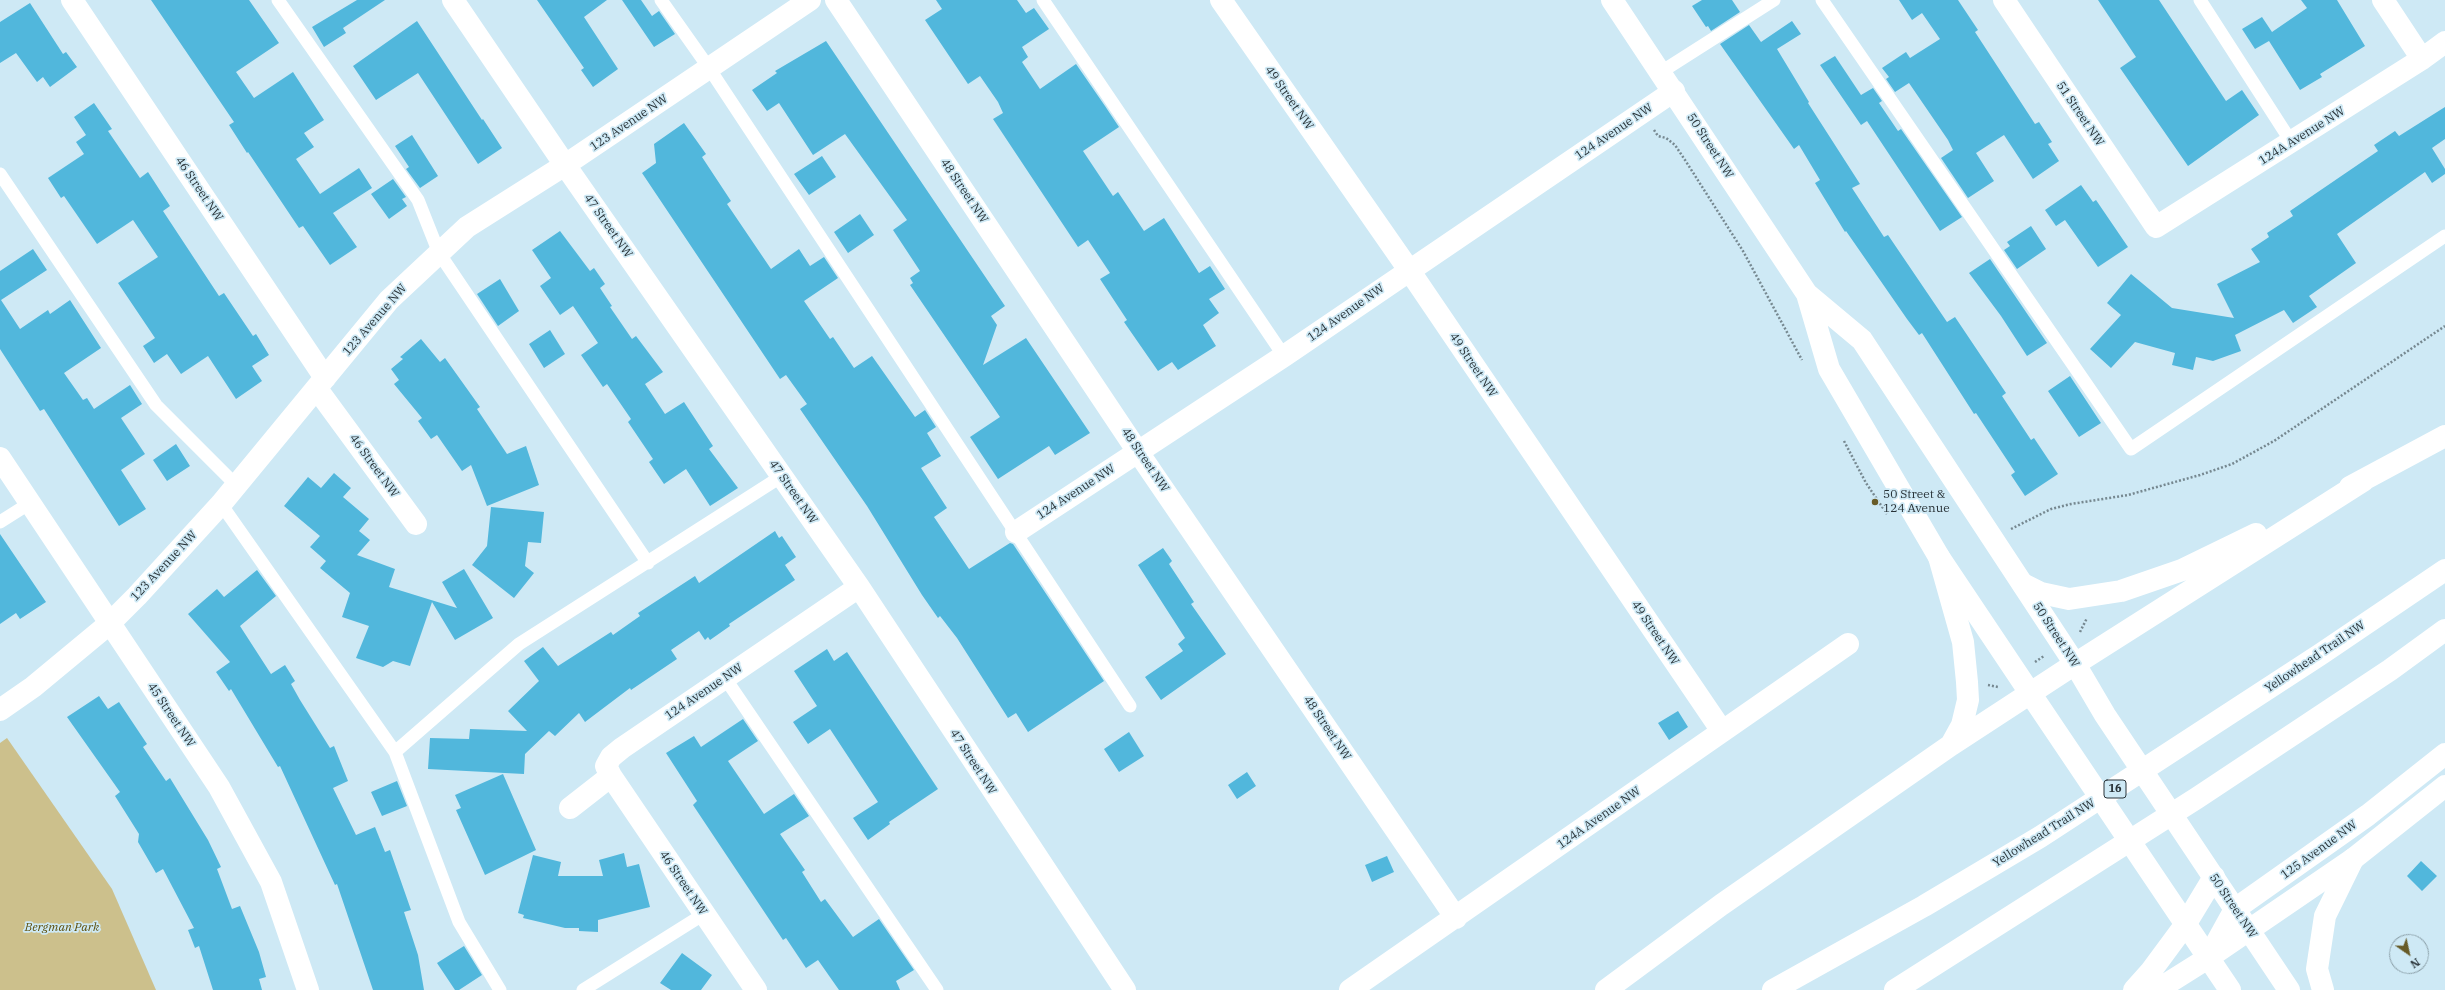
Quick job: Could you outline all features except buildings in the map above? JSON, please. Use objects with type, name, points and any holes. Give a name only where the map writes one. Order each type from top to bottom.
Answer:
[{"type":"main road","name":"46 Street NW","points":[[72,0],[321,384],[416,524]]},
{"type":"main road","name":"47 Street NW","points":[[453,0],[565,165],[859,587],[1125,990]]},
{"type":"main road","name":"123 Avenue NW","points":[[0,710],[33,687],[110,624],[222,504],[235,484],[321,384],[389,300],[467,227],[565,165],[810,0]]},
{"type":"main road","name":"48 Street NW","points":[[836,0],[1138,452],[1456,918]]},
{"type":"main road","name":"49 Street NW","points":[[1221,0],[1409,270],[1722,731]]},
{"type":"main road","name":"50 Street NW","points":[[1612,0],[1674,91],[1807,294],[1862,340],[2075,664],[2105,715],[2289,990]]},
{"type":"main road","name":"51 Street NW","points":[[2004,0],[2156,227]]},
{"type":"main road","points":[[2383,0],[2422,60]]},
{"type":"main road","name":"124A Avenue NW","points":[[2156,227],[2422,60],[2445,42]]},
{"type":"main road","name":"124 Avenue NW","points":[[1016,532],[1284,356],[1674,91]]},
{"type":"main road","name":"50 Street NW","points":[[1807,294],[1829,369],[1939,556],[2169,902],[2230,990]]},
{"type":"main road","points":[[2023,584],[2040,594],[2069,599],[2121,591],[2153,581],[2207,558],[2364,480],[2445,436]]},
{"type":"main road","name":"45 Street NW","points":[[0,458],[223,793],[271,882],[308,990]]},
{"type":"main road","points":[[1606,990],[1721,905],[1951,746],[2075,664],[2364,480]]},
{"type":"main road","points":[[1939,556],[1963,642],[1967,682],[1968,700],[1962,725],[1951,746]]},
{"type":"main road","name":"Yellowhead Trail NW","points":[[1774,990],[2040,837],[2283,679],[2445,570]]},
{"type":"main road","name":"124 Avenue NW","points":[[612,776],[606,766],[611,757],[859,587]]},
{"type":"main road","points":[[1895,990],[2190,802],[2390,670],[2445,630]]},
{"type":"main road","name":"124A Avenue NW","points":[[1350,990],[1456,918],[1848,644]]},
{"type":"main road","name":"125 Avenue NW","points":[[2208,958],[2235,909],[2368,815],[2445,754]]},
{"type":"main road","name":"46 Street NW","points":[[612,776],[756,990]]},
{"type":"main road","points":[[570,808],[612,776]]},
{"type":"main road","points":[[2157,990],[2208,958],[2353,859],[2445,786]]},
{"type":"main road","points":[[2323,990],[2317,969],[2326,916],[2353,859]]},
{"type":"main road","points":[[2134,990],[2151,971],[2185,925],[2212,875]]},
{"type":"lane","points":[[278,0],[418,200],[439,253],[648,563]]},
{"type":"lane","points":[[661,0],[709,68],[1130,706]]},
{"type":"lane","points":[[1043,0],[1284,356]]},
{"type":"lane","points":[[1661,72],[1774,0]]},
{"type":"lane","points":[[1822,0],[2131,449],[2445,236]]},
{"type":"lane","points":[[2200,0],[2292,143]]},
{"type":"lane","points":[[0,174],[156,405],[235,484]]},
{"type":"lane","points":[[395,752],[519,644],[782,476]]},
{"type":"lane","points":[[0,522],[30,503]]},
{"type":"lane","points":[[222,504],[395,752],[459,922],[500,990]]},
{"type":"lane","points":[[725,678],[937,990]]},
{"type":"lane","points":[[583,990],[704,914]]},
{"type":"path","points":[[2008,531],[2051,509],[2071,504],[2128,495],[2200,475],[2232,464],[2281,437],[2445,326]]},
{"type":"green space","name":"Bergman Park","points":[[7,738],[112,889],[156,990],[0,990],[0,743]]},
{"type":"place","name":"50 Street & 124 Avenue","points":[[1875,502]]}]
